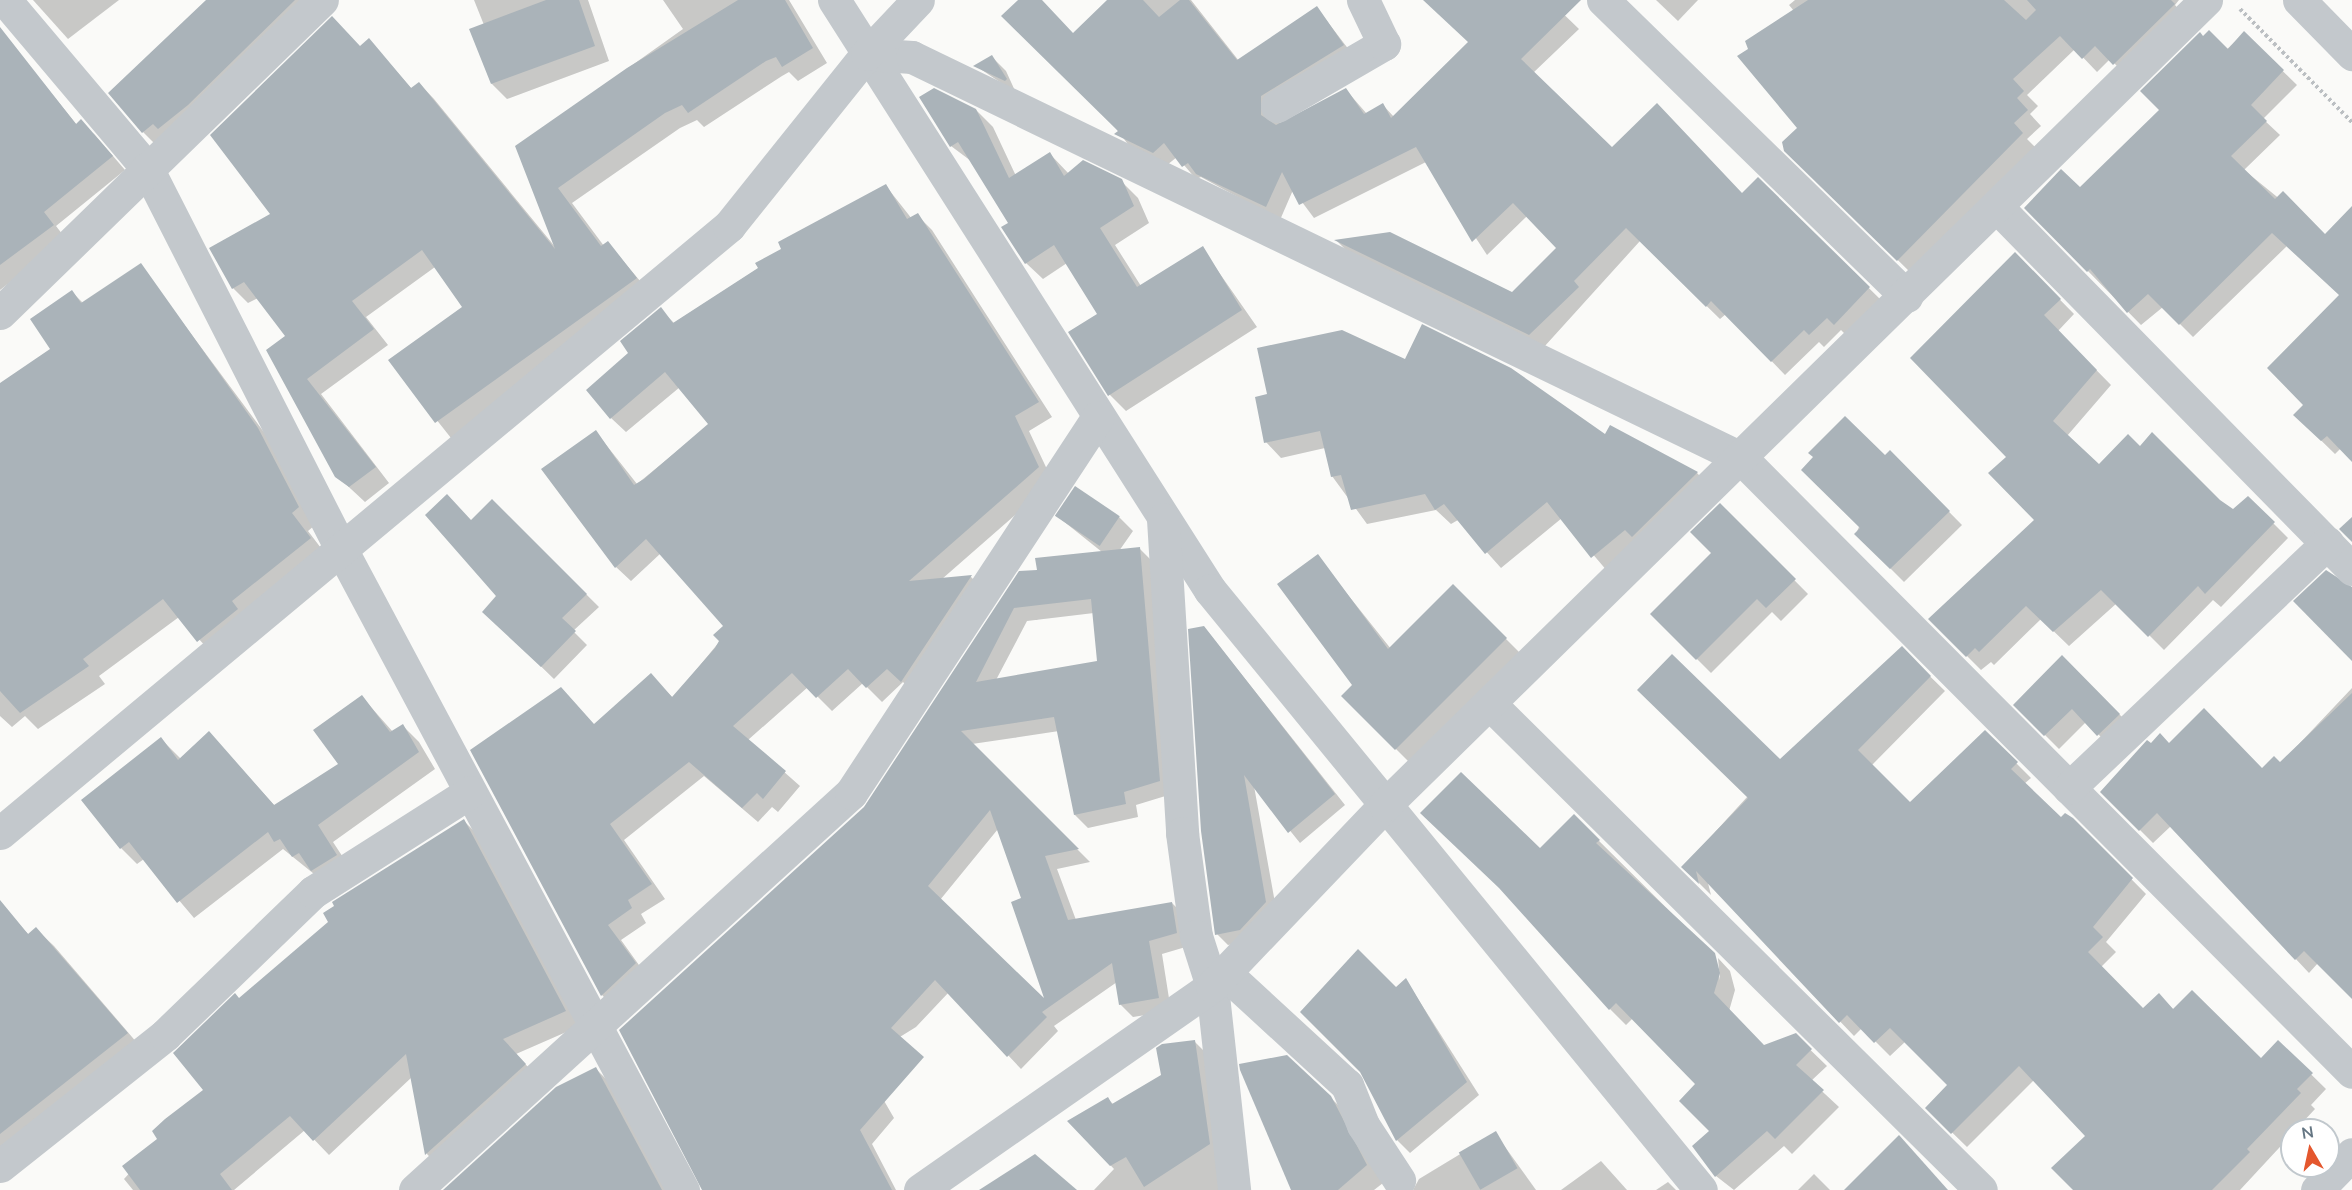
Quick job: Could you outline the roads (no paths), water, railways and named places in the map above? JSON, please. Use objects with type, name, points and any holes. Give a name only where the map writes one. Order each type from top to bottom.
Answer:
[{"type":"street","points":[[5,0],[147,168],[340,549],[683,1190]]},
{"type":"street","points":[[0,313],[322,0]]},
{"type":"street","points":[[834,0],[1210,590],[1701,1190]]},
{"type":"street","points":[[0,833],[729,226],[867,54],[918,0]]},
{"type":"street","points":[[1277,106],[1384,44],[1363,0]]},
{"type":"street","points":[[1603,0],[1906,296]]},
{"type":"street","points":[[920,1190],[1219,980],[1385,805],[2206,0]]},
{"type":"street","points":[[2299,0],[2352,54]]},
{"type":"street","points":[[867,54],[912,57],[1741,458],[2352,1072]]},
{"type":"street","points":[[1997,207],[2352,568]]},
{"type":"street","points":[[415,1190],[851,793],[1098,417]]},
{"type":"street","points":[[1163,518],[1182,833],[1196,936],[1219,980],[1347,1085],[1363,1125],[1399,1180]]},
{"type":"street","points":[[2069,788],[2327,543]]},
{"type":"street","points":[[1489,703],[1981,1190]]},
{"type":"street","points":[[0,1166],[165,1035],[313,892],[470,792]]},
{"type":"street","points":[[1219,980],[1234,1190]]},
{"type":"street","points":[[2317,1190],[2352,1154]]}]
